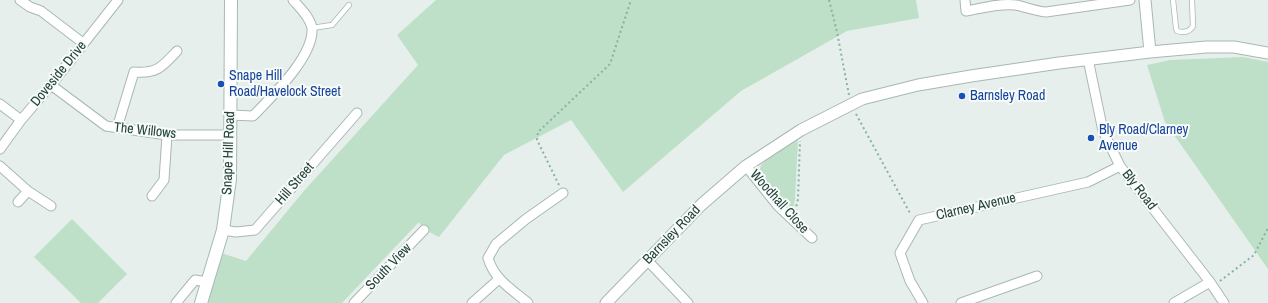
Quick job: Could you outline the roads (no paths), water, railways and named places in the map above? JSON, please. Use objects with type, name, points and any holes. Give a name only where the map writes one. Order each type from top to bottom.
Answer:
[{"type":"main road","name":"Snape Hill Road","points":[[201,303],[223,230],[230,180],[231,0]]},
{"type":"street","points":[[20,0],[30,7],[41,11],[84,43]]},
{"type":"street","name":"Doveside Drive","points":[[0,149],[21,120],[51,85],[118,0]]},
{"type":"street","points":[[964,0],[966,11],[1005,4],[1046,12],[1077,4],[1130,0]]},
{"type":"street","points":[[1145,0],[1150,52]]},
{"type":"street","points":[[230,115],[253,116],[277,92],[302,59],[309,45],[312,28],[298,2]]},
{"type":"street","name":"Barnsley Road","points":[[606,303],[701,205],[746,166],[801,130],[851,104],[876,95],[918,85],[1088,59],[1213,47],[1234,47],[1268,53]]},
{"type":"street","points":[[117,128],[134,72],[148,72],[156,70],[163,66],[177,51]]},
{"type":"street","name":"Bly Road","points":[[1088,59],[1102,131],[1120,166],[1224,303]]},
{"type":"street","name":"The Willows","points":[[51,85],[106,126],[167,135],[230,135]]},
{"type":"street","points":[[0,104],[21,120]]},
{"type":"street","name":"Hill Street","points":[[223,230],[236,232],[255,230],[357,114]]},
{"type":"street","points":[[152,196],[164,180],[167,135]]},
{"type":"street","points":[[0,166],[28,191],[51,206]]},
{"type":"street","name":"Woodhall Close","points":[[746,166],[778,206],[812,238]]},
{"type":"street","name":"Clarney Avenue","points":[[923,303],[910,281],[900,253],[919,220],[1088,182],[1120,166]]},
{"type":"street","points":[[18,202],[28,191]]},
{"type":"street","points":[[528,303],[499,279],[491,268],[488,258],[496,244],[526,219],[563,193]]},
{"type":"street","name":"South View","points":[[354,303],[424,230]]},
{"type":"street","points":[[648,260],[688,303]]},
{"type":"street","points":[[961,303],[1037,276]]},
{"type":"street","points":[[472,303],[499,279]]},
{"type":"street","points":[[176,303],[195,280],[207,282]]},
{"type":"street","points":[[1174,303],[1211,284]]},
{"type":"lane","points":[[1173,0],[1176,28],[1177,31],[1180,32],[1188,31],[1193,26],[1192,0]]},
{"type":"lane","points":[[312,28],[332,25],[349,5]]},
{"type":"place","name":"Snape Hill Road/Havelock Street","points":[[221,84]]},
{"type":"place","name":"Barnsley Road","points":[[962,96]]},
{"type":"place","name":"Bly Road/Clarney Avenue","points":[[1091,138]]}]
